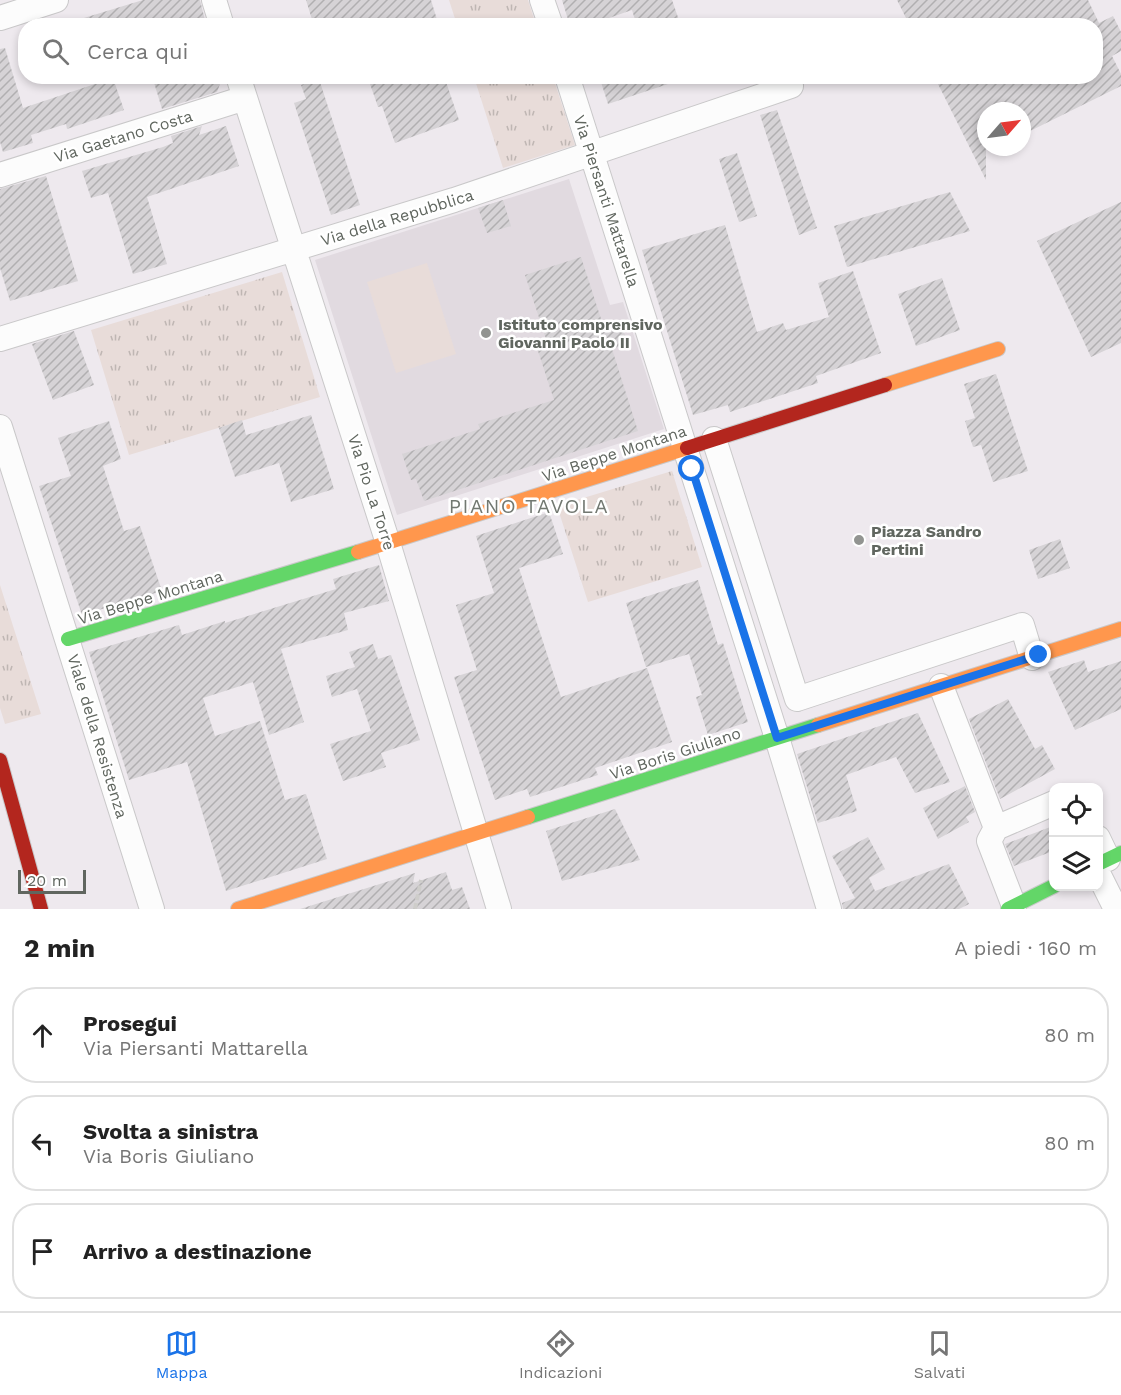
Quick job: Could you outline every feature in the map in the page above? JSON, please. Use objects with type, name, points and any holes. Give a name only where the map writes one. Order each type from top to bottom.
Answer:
[{"type":"street","points":[[0,18],[57,0]]},
{"type":"street","points":[[214,0],[220,18]]},
{"type":"street","points":[[542,0],[548,18]]},
{"type":"street","name":"Via Piersanti Mattarella","points":[[570,84],[686,448],[829,909]]},
{"type":"street","name":"Via della Repubblica","points":[[0,339],[454,200],[791,86]]},
{"type":"street","name":"Via Gaetano Costa","points":[[0,175],[242,87]]},
{"type":"street","name":"Via Pio La Torre","points":[[242,87],[388,543],[499,909]]},
{"type":"street","name":"Via Beppe Montana","points":[[68,639],[388,543],[998,349]]},
{"type":"street","name":"Viale della Resistenza","points":[[0,427],[152,909]]},
{"type":"street","points":[[714,439],[797,699],[1022,625],[1032,658]]},
{"type":"street","name":"Via Boris Giuliano","points":[[238,909],[1121,629]]},
{"type":"street","points":[[940,686],[996,828]]},
{"type":"street","points":[[0,760],[41,909]]},
{"type":"street","points":[[1049,805],[996,828],[989,841],[1011,908],[1049,888]]},
{"type":"street","points":[[1105,858],[1116,909]]},
{"type":"shaded area","name":"Istituto comprensivo Giovanni Paolo II","points":[[569,179],[610,305],[623,302],[664,429],[397,515],[315,260]]},
{"type":"green space","points":[[449,0],[528,0],[534,18],[455,18]]},
{"type":"green space","points":[[476,84],[555,84],[575,145],[503,168]]},
{"type":"green space","points":[[427,263],[456,354],[396,373],[367,282]]},
{"type":"green space","points":[[282,272],[320,397],[129,455],[91,330]]},
{"type":"green space","points":[[672,471],[702,567],[588,602],[557,506]]},
{"type":"green space","points":[[0,585],[41,714],[5,724],[0,708]]},
{"type":"building","points":[[143,0],[200,0],[204,18],[84,18]]},
{"type":"building","points":[[306,0],[431,0],[437,18],[312,18]]},
{"type":"building","points":[[562,0],[672,0],[678,18],[634,18],[632,10],[609,18],[568,18]]},
{"type":"building","points":[[897,0],[1088,0],[1097,18],[906,18]]},
{"type":"building","points":[[1113,16],[1121,32],[1121,51],[1112,56],[1121,74],[1121,86],[1031,131],[1031,102],[977,102],[977,156],[986,156],[986,180],[938,84],[1103,84],[1103,21]]},
{"type":"building","points":[[5,48],[23,108],[95,84],[115,84],[124,110],[67,129],[66,124],[31,135],[33,143],[3,152],[0,142],[0,49]]},
{"type":"building","points":[[154,84],[220,84],[217,92],[162,109]]},
{"type":"building","points":[[321,84],[360,205],[331,215],[294,103],[306,99],[301,85]]},
{"type":"building","points":[[370,84],[447,84],[459,120],[395,143],[382,106],[378,107]]},
{"type":"building","points":[[602,84],[668,84],[608,104]]},
{"type":"building","points":[[777,110],[817,228],[799,235],[760,115]]},
{"type":"building","points":[[202,126],[199,135],[226,126],[239,166],[147,197],[167,264],[133,274],[108,193],[91,198],[82,171],[163,147],[173,143],[171,136]]},
{"type":"building","points":[[737,153],[757,216],[739,222],[719,159]]},
{"type":"building","points":[[46,176],[78,281],[10,301],[0,268],[0,189]]},
{"type":"building","points":[[950,192],[970,231],[847,267],[834,226]]},
{"type":"building","points":[[503,200],[511,226],[487,233],[478,208]]},
{"type":"building","points":[[1121,202],[1121,343],[1091,357],[1037,241]]},
{"type":"building","points":[[725,225],[757,332],[783,323],[786,330],[829,317],[818,283],[853,271],[881,353],[816,376],[818,383],[730,412],[728,405],[693,415],[642,250]]},
{"type":"building","points":[[581,257],[604,328],[621,323],[628,344],[612,349],[638,431],[424,501],[416,479],[411,480],[402,454],[480,429],[478,424],[554,400],[537,348],[548,345],[525,275]]},
{"type":"building","points":[[942,278],[960,330],[916,346],[898,294]]},
{"type":"building","points":[[74,331],[94,385],[53,400],[32,344]]},
{"type":"building","points":[[996,374],[1028,471],[993,482],[981,445],[973,447],[965,421],[975,418],[964,384]]},
{"type":"building","points":[[311,415],[334,489],[291,502],[279,463],[235,477],[219,428],[242,420],[246,435]]},
{"type":"building","points":[[109,421],[121,459],[103,466],[124,531],[140,526],[162,591],[82,615],[39,486],[71,476],[58,438]]},
{"type":"building","points":[[549,512],[563,554],[519,568],[561,697],[647,668],[672,742],[595,768],[598,775],[530,797],[527,789],[495,800],[454,677],[477,670],[456,605],[494,593],[476,536]]},
{"type":"building","points":[[1060,539],[1070,568],[1038,579],[1029,550]]},
{"type":"building","points":[[379,565],[389,601],[344,613],[348,630],[281,649],[304,722],[269,735],[253,682],[203,698],[215,736],[260,721],[285,800],[306,794],[327,859],[226,891],[187,762],[129,780],[89,652],[179,625],[182,635],[225,621],[225,623],[336,589],[333,579]]},
{"type":"building","points":[[698,580],[718,645],[723,643],[748,722],[708,735],[696,697],[702,695],[689,654],[646,667],[626,603]]},
{"type":"building","points":[[373,644],[378,659],[391,655],[420,740],[381,753],[386,767],[343,781],[330,744],[371,731],[357,689],[332,697],[326,676],[355,667],[349,652]]},
{"type":"building","points":[[1084,660],[1088,672],[1121,661],[1121,709],[1075,730],[1048,672]]},
{"type":"building","points":[[1008,699],[1035,749],[1042,745],[1055,769],[1000,799],[969,719]]},
{"type":"building","points":[[918,713],[950,782],[915,793],[896,757],[846,775],[857,811],[818,823],[797,754]]},
{"type":"building","points":[[965,786],[975,812],[966,817],[969,822],[938,839],[923,808]]},
{"type":"building","points":[[615,809],[640,860],[562,881],[546,831]]},
{"type":"building","points":[[1049,828],[1049,853],[1014,866],[1005,844]]},
{"type":"building","points":[[868,837],[885,869],[869,878],[875,891],[949,864],[969,904],[959,909],[843,909],[842,903],[855,898],[832,856]]},
{"type":"building","points":[[446,872],[452,890],[462,887],[470,909],[300,909],[415,873],[413,883]]},
{"type":"traffic: fast","points":[[68,639],[358,552]]},
{"type":"traffic: fast","points":[[528,817],[818,725]]},
{"type":"traffic: fast","points":[[1103,862],[1121,853]]},
{"type":"traffic: fast","points":[[1008,909],[1049,888]]},
{"type":"traffic: slow","points":[[885,385],[998,349]]},
{"type":"traffic: slow","points":[[358,552],[687,448]]},
{"type":"traffic: slow","points":[[818,725],[1121,629]]},
{"type":"traffic: slow","points":[[238,909],[528,817]]},
{"type":"traffic: jam","points":[[687,448],[885,385]]},
{"type":"traffic: jam","points":[[0,760],[41,909]]},
{"type":"place","name":"Istituto comprensivo Giovanni Paolo II","points":[[486,333]]},
{"type":"place","name":"Piazza Sandro Pertini","points":[[859,540]]},
{"type":"district","name":"PIANO TAVOLA","points":[[529,506]]},
{"type":"route","points":[[692,469],[777,738],[1039,655]]}]
